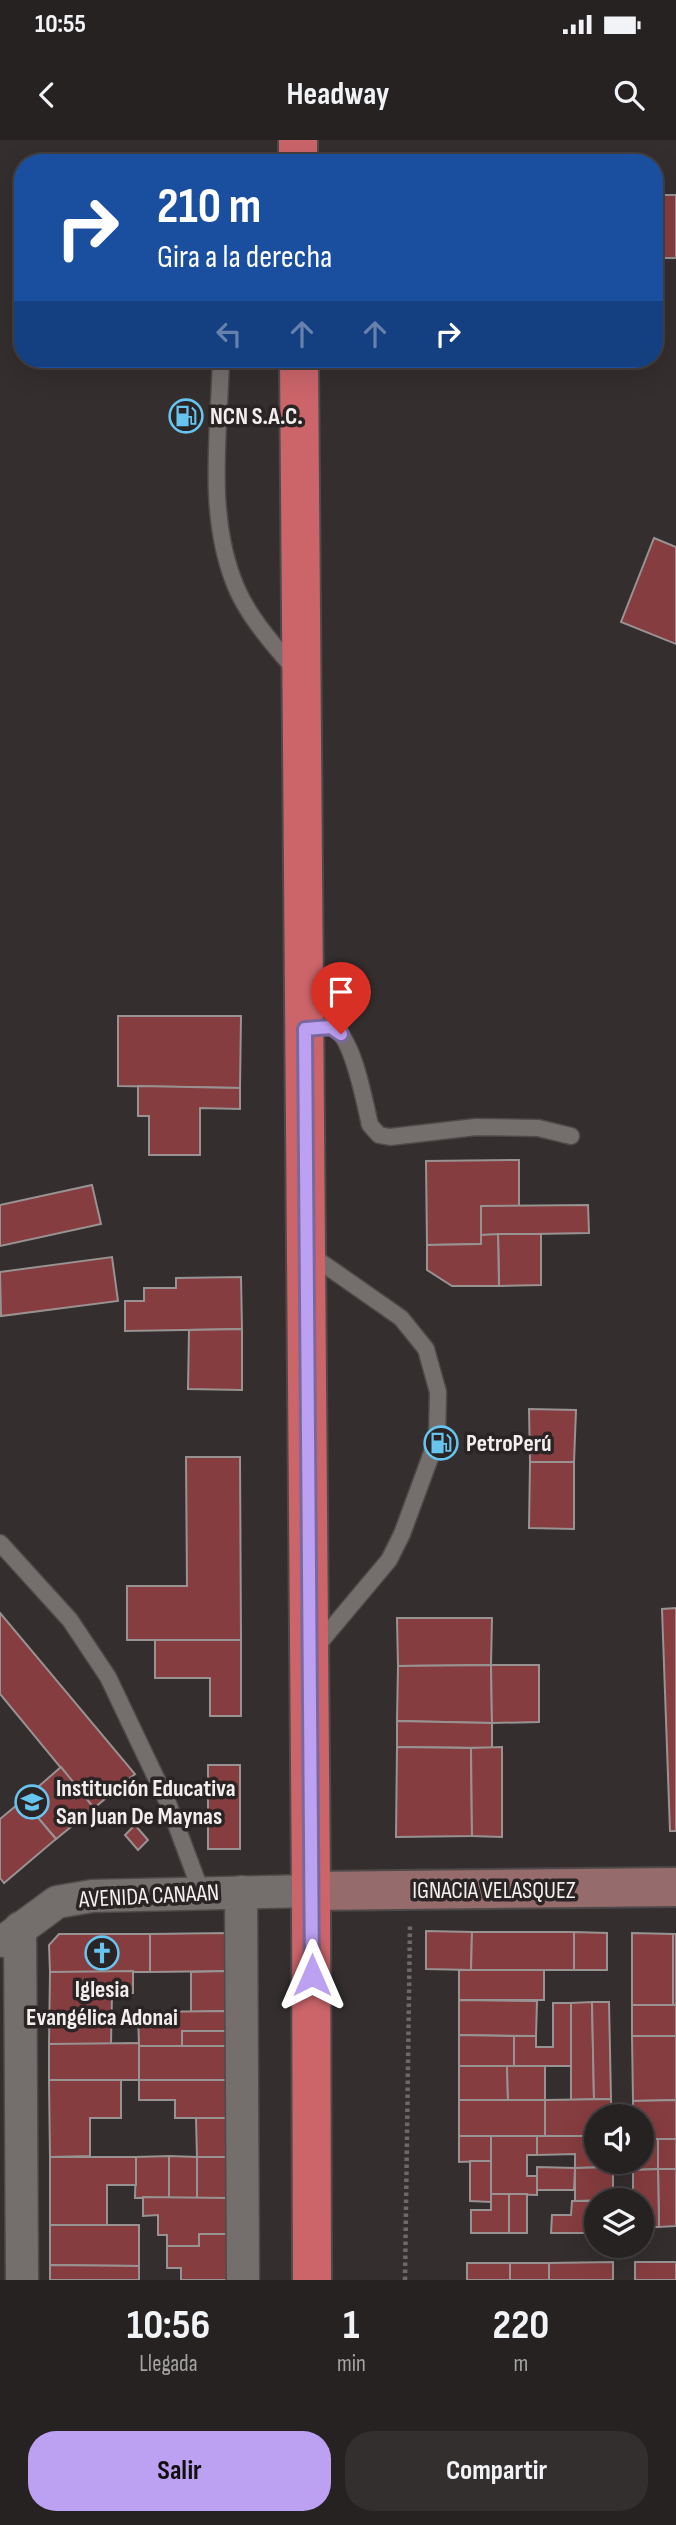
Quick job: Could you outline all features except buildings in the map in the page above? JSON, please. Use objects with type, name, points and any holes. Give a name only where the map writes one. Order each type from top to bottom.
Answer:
[{"type":"highway","points":[[299,368],[310,1654],[312,2280]]},
{"type":"main road","name":"IGNACIA VELASQUEZ","points":[[311,1891],[676,1887]]},
{"type":"street","name":"AVENIDA CANAAN","points":[[10,1936],[57,1902],[92,1896],[311,1891]]},
{"type":"street","points":[[242,1892],[243,2280]]},
{"type":"street","points":[[10,1936],[22,2280]]},
{"type":"lane","points":[[221,368],[216,492],[220,535],[236,589],[267,638],[302,677]]},
{"type":"lane","points":[[305,1029],[331,1027],[341,1034],[348,1046],[370,1125],[379,1135],[390,1137],[476,1127],[538,1128],[571,1136]]},
{"type":"lane","points":[[306,1251],[401,1318],[426,1349],[438,1392],[437,1439],[402,1534],[389,1560],[310,1654]]},
{"type":"lane","points":[[0,1543],[70,1620],[108,1677],[168,1803],[202,1894]]},
{"type":"path","points":[[405,2280],[410,1891]]},
{"type":"place","name":"NCN S.A.C.","points":[[186,416]]},
{"type":"place","name":"PetroPerú","points":[[441,1443]]},
{"type":"place","name":"Institución Educativa San Juan De Maynas","points":[[32,1802]]},
{"type":"place","name":"Iglesia Evangélica Adonai","points":[[102,1953]]},
{"type":"route","points":[[312,1975],[305,1029],[331,1027],[341,1034]]}]
